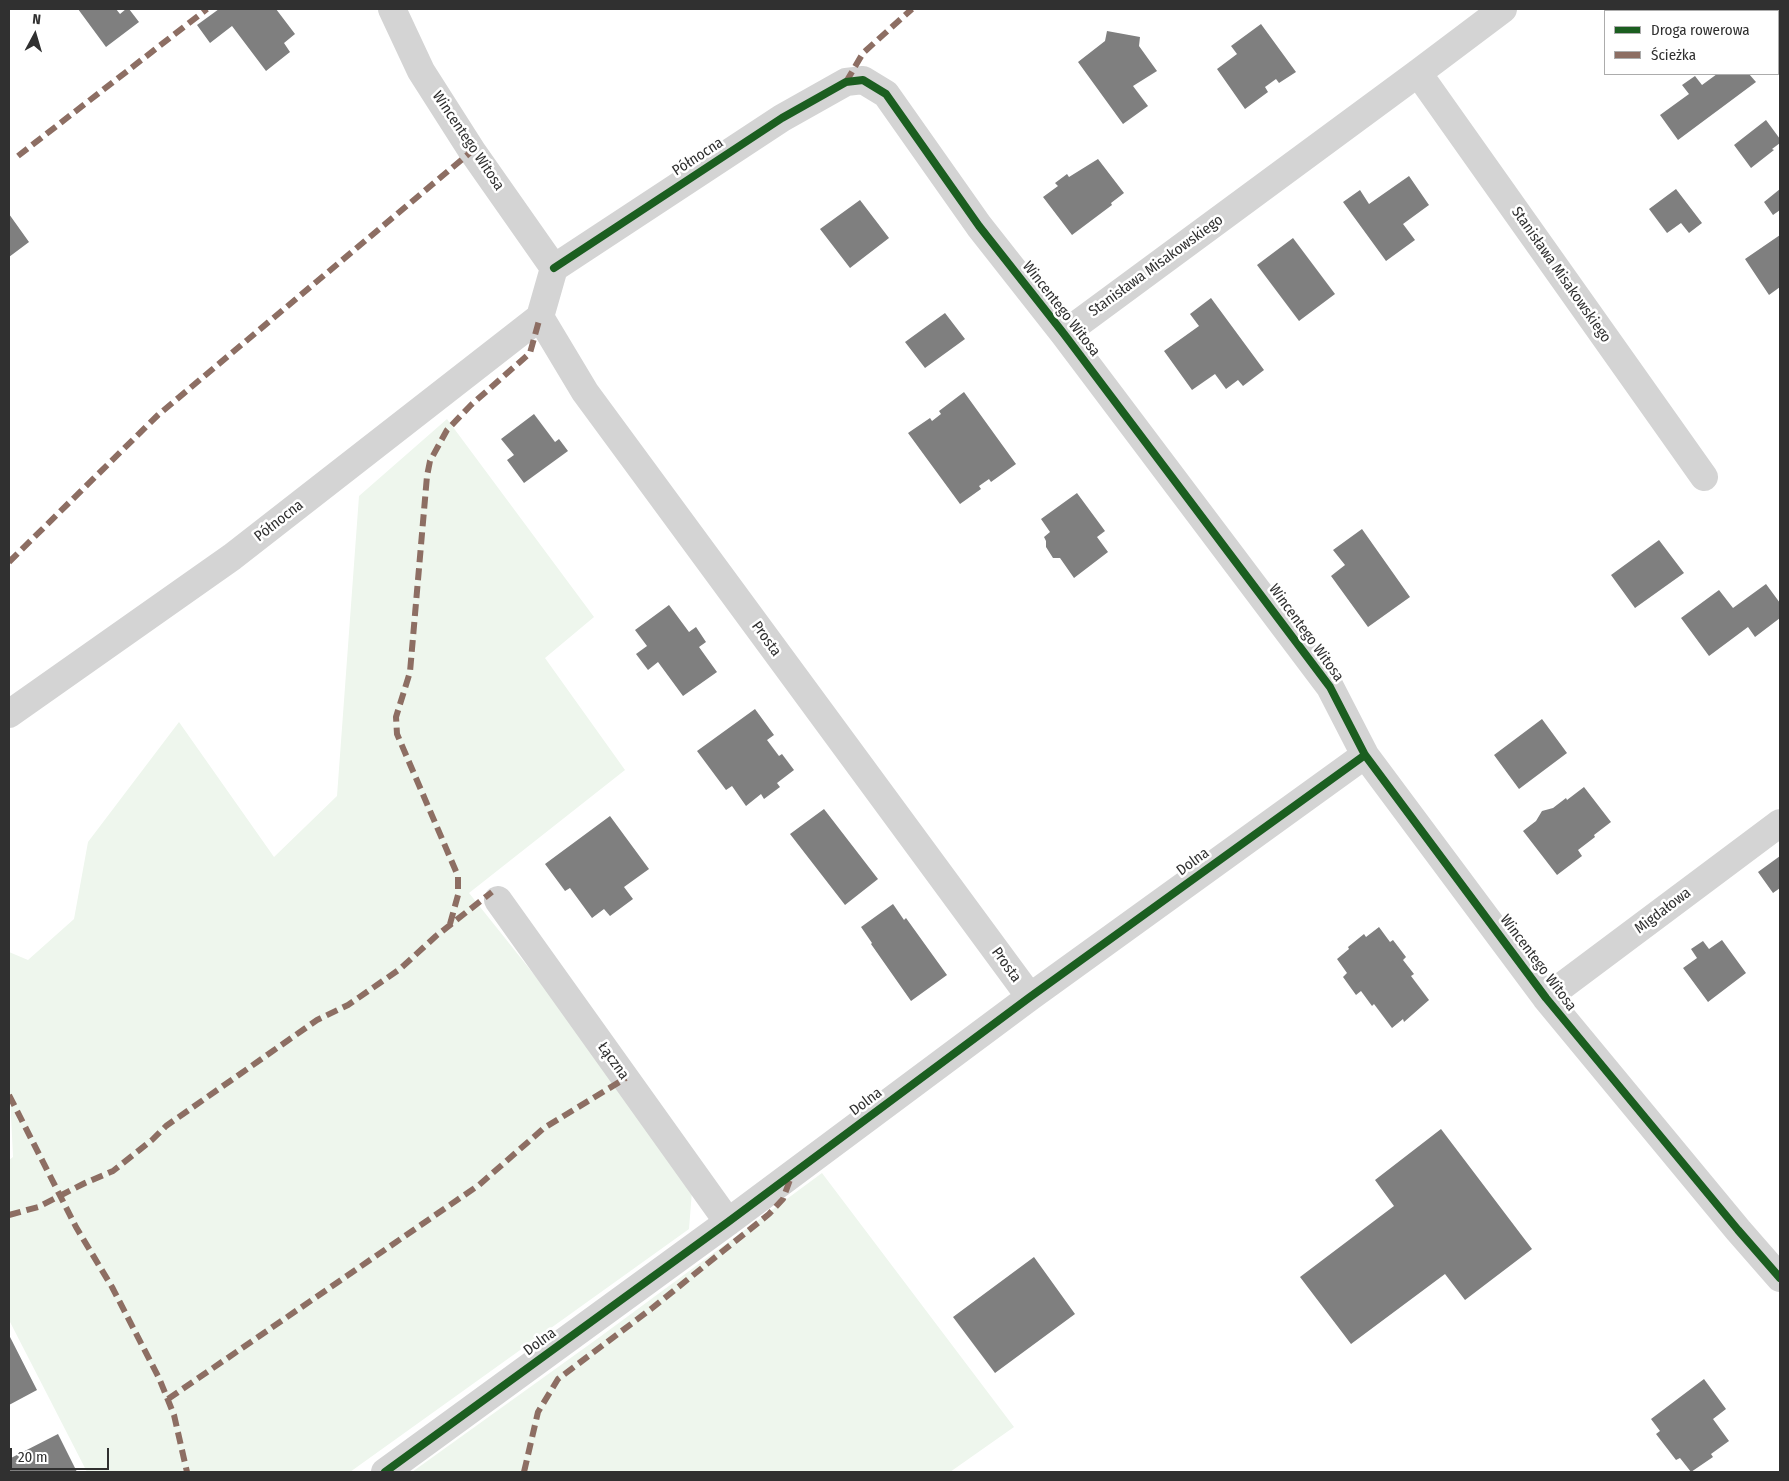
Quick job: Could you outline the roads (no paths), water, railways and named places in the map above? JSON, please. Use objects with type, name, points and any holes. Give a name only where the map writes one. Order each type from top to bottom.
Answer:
[{"type":"street","name":"Wincentego Witosa","points":[[392,9],[421,71],[472,151],[554,268]]},
{"type":"street","name":"Stanisława Misakowskiego","points":[[1064,334],[1503,9]]},
{"type":"street","name":"Stanisława Misakowskiego","points":[[1418,73],[1704,477]]},
{"type":"street","name":"Północna","points":[[554,268],[782,118],[846,82],[862,80],[886,94]]},
{"type":"street","name":"Wincentego Witosa","points":[[886,94],[979,226],[1064,334],[1330,686],[1365,755],[1546,998],[1780,1278]]},
{"type":"street","points":[[540,317],[554,268]]},
{"type":"street","name":"Północna","points":[[9,714],[232,557],[540,317]]},
{"type":"street","name":"Prosta","points":[[540,317],[584,392],[1030,997]]},
{"type":"street","name":"Dolna","points":[[385,1472],[728,1222],[1030,997],[1365,755]]},
{"type":"street","name":"Migdałowa","points":[[1546,998],[1780,823]]},
{"type":"street","name":"Łączna","points":[[498,900],[728,1222]]}]
